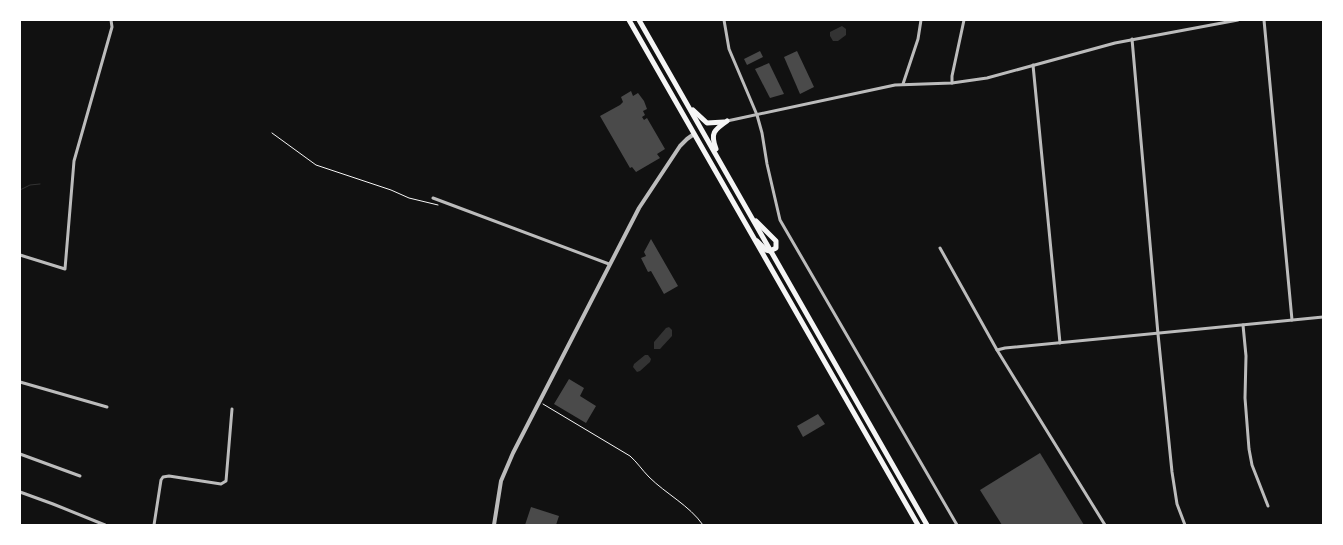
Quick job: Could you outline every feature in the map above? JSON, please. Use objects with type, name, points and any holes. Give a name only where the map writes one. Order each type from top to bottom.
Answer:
[{"type":"highway","points":[[629,20],[918,525]]},
{"type":"highway","points":[[639,20],[927,525]]},
{"type":"highway","points":[[688,104],[707,123],[728,122]]},
{"type":"highway","points":[[721,163],[713,135],[716,129],[728,122]]},
{"type":"highway","points":[[752,218],[776,241],[776,248],[770,251]]},
{"type":"highway","points":[[749,232],[766,250],[770,251]]},
{"type":"street","points":[[20,255],[65,269],[74,161],[112,26],[112,20]]},
{"type":"street","points":[[724,20],[729,49],[758,114],[766,164],[780,220],[957,525]]},
{"type":"street","points":[[903,84],[918,39],[920,20]]},
{"type":"street","points":[[952,82],[964,20]]},
{"type":"street","points":[[728,122],[903,84],[952,82],[989,77],[1132,39],[1238,20]]},
{"type":"street","points":[[1264,20],[1292,320]]},
{"type":"street","points":[[1132,39],[1158,334],[1176,498],[1185,525]]},
{"type":"street","points":[[1033,65],[1060,343]]},
{"type":"street","points":[[494,525],[501,481],[538,401],[644,201],[680,146],[694,134]]},
{"type":"street","points":[[433,198],[609,264]]},
{"type":"street","points":[[940,248],[997,350],[1105,525]]},
{"type":"street","points":[[997,350],[1323,317]]},
{"type":"street","points":[[1244,325],[1246,356],[1245,398],[1249,449],[1252,466],[1268,506]]},
{"type":"street","points":[[20,382],[107,407]]},
{"type":"street","points":[[154,525],[163,477],[169,476],[220,484],[226,481],[232,409]]},
{"type":"street","points":[[20,454],[80,476]]},
{"type":"street","points":[[20,492],[105,525]]},
{"type":"path","points":[[272,133],[323,168],[391,190],[414,200],[438,205],[442,202]]},
{"type":"path","points":[[538,401],[630,456],[648,476],[695,515],[703,525]]},
{"type":"shaded area","points":[[842,26],[846,29],[846,35],[838,41],[833,41],[830,32]]},
{"type":"shaded area","points":[[669,327],[672,330],[672,336],[660,349],[654,349],[654,342]]},
{"type":"shaded area","points":[[645,355],[648,355],[651,359],[650,362],[637,372],[633,367],[634,364]]},
{"type":"building","points":[[760,51],[763,57],[747,65],[744,59]]},
{"type":"building","points":[[797,51],[814,87],[800,94],[784,57]]},
{"type":"building","points":[[769,63],[784,94],[770,98],[755,69]]},
{"type":"building","points":[[631,91],[633,96],[638,93],[644,101],[647,109],[643,111],[645,115],[642,117],[644,120],[647,118],[665,149],[657,154],[660,158],[636,172],[632,167],[630,168],[600,116],[620,105],[623,102],[621,97]]},
{"type":"building","points":[[651,239],[678,286],[664,294],[651,271],[648,272],[641,258],[646,256],[644,252]]},
{"type":"building","points":[[569,379],[584,388],[580,396],[596,406],[586,423],[554,404]]},
{"type":"building","points":[[818,414],[825,424],[803,437],[797,426]]},
{"type":"building","points":[[1040,453],[1084,525],[1002,525],[980,490]]},
{"type":"building","points":[[531,507],[559,516],[556,525],[525,525]]},
{"type":"waterway","points":[[20,190],[30,185],[40,184]]}]
